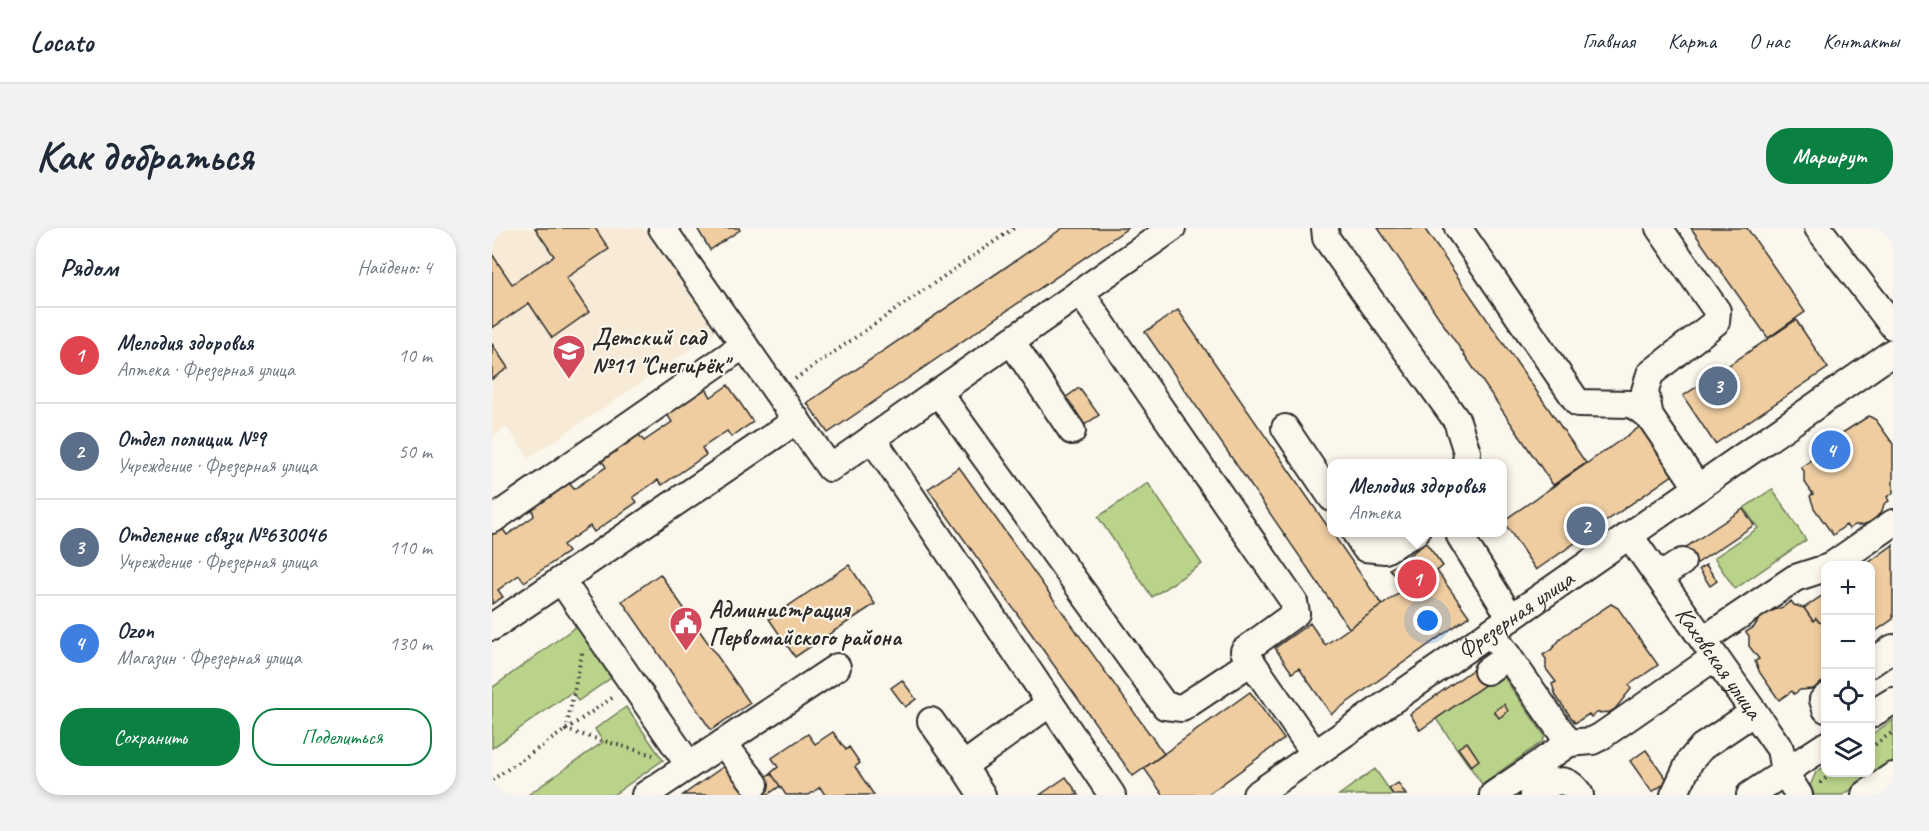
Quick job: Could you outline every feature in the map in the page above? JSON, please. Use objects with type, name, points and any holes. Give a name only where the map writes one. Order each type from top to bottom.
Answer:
[{"type":"street","points":[[662,228],[830,468],[1172,228]]},
{"type":"street","points":[[1325,228],[1326,238],[1457,421],[1467,452],[1466,459]]},
{"type":"street","points":[[1458,228],[1578,403],[1632,404],[1650,417],[1698,488]]},
{"type":"street","points":[[1650,417],[1645,391],[1650,374],[1716,322],[1717,310],[1659,228]]},
{"type":"street","points":[[1818,228],[1893,326]]},
{"type":"street","points":[[1080,292],[1294,602],[1296,613],[1244,651],[1315,754]]},
{"type":"street","points":[[1011,341],[1071,431]]},
{"type":"street","points":[[492,520],[744,345]]},
{"type":"street","name":"Фрезерная улица","points":[[1262,793],[1893,352]]},
{"type":"street","points":[[938,392],[1165,706],[1182,708],[1251,662]]},
{"type":"street","points":[[492,627],[796,420]]},
{"type":"street","points":[[1285,428],[1327,491]]},
{"type":"street","points":[[872,438],[1112,795]]},
{"type":"street","points":[[1838,561],[1893,523]]},
{"type":"street","name":"Каховская улица","points":[[1629,535],[1780,749],[1784,772],[1799,795]]},
{"type":"street","points":[[1357,537],[1365,548],[1385,550],[1407,537]]},
{"type":"street","points":[[1458,537],[1501,625],[1508,656],[1569,743]]},
{"type":"street","points":[[1659,577],[1682,562]]},
{"type":"street","points":[[1493,795],[1569,743],[1592,741],[1600,737],[1795,578],[1821,570]]},
{"type":"street","points":[[561,580],[690,765]]},
{"type":"street","points":[[1875,661],[1893,648]]},
{"type":"street","points":[[1487,671],[1508,656]]},
{"type":"street","points":[[645,795],[837,667]]},
{"type":"street","points":[[1875,712],[1893,701]]},
{"type":"street","points":[[963,766],[1050,703]]},
{"type":"street","points":[[1674,795],[1696,753],[1754,712]]},
{"type":"street","points":[[931,721],[982,795]]},
{"type":"street","points":[[723,743],[755,784]]},
{"type":"street","points":[[1750,795],[1821,748]]},
{"type":"street","points":[[1865,795],[1893,776]]},
{"type":"street","points":[[1533,795],[1554,782],[1561,781],[1573,786],[1580,795]]},
{"type":"path","points":[[777,392],[1014,228]]},
{"type":"path","points":[[566,730],[588,620]]},
{"type":"path","points":[[492,780],[632,684]]},
{"type":"path","points":[[566,730],[690,765]]},
{"type":"path","points":[[1875,745],[1893,732]]},
{"type":"shaded area","name":"Детский сад №11 \"Снегирёк\"","points":[[492,228],[644,228],[716,332],[529,458],[507,427],[492,437]]},
{"type":"green space","points":[[1148,483],[1202,564],[1152,597],[1098,517]]},
{"type":"green space","points":[[1772,489],[1806,540],[1735,589],[1714,558],[1758,528],[1744,508]]},
{"type":"green space","points":[[578,625],[611,678],[578,701],[572,692],[492,748],[492,688]]},
{"type":"green space","points":[[1501,673],[1545,736],[1542,742],[1482,784],[1436,719]]},
{"type":"green space","points":[[626,707],[663,760],[613,795],[528,795],[603,742],[595,729]]},
{"type":"green space","points":[[1893,720],[1893,762],[1875,774],[1875,732]]},
{"type":"green space","points":[[1375,769],[1393,795],[1339,795]]},
{"type":"green space","points":[[1821,769],[1821,777],[1870,777],[1843,795],[1814,795],[1810,786],[1816,772]]},
{"type":"building","points":[[535,228],[595,228],[609,249],[566,278],[589,312],[552,338],[529,303],[492,328],[492,254],[512,284],[554,256]]},
{"type":"building","points":[[697,228],[739,228],[740,230],[710,250]]},
{"type":"building","points":[[1063,228],[1128,228],[828,433],[807,403]]},
{"type":"building","points":[[1378,228],[1424,228],[1586,463],[1553,485]]},
{"type":"building","points":[[1691,228],[1747,228],[1805,312],[1768,338]]},
{"type":"building","points":[[1178,310],[1327,525],[1327,537],[1335,537],[1382,605],[1349,628],[1145,332]]},
{"type":"building","points":[[1796,320],[1828,368],[1715,444],[1683,396]]},
{"type":"building","points":[[492,344],[508,368],[492,379]]},
{"type":"building","points":[[728,385],[753,422],[731,437],[727,431],[702,448],[706,455],[662,485],[658,480],[633,497],[637,502],[594,532],[590,526],[563,545],[568,552],[524,582],[519,575],[498,590],[503,597],[492,604],[492,534],[501,527],[507,535],[534,516],[532,508],[569,483],[574,489],[606,467],[602,461],[639,435],[644,441],[672,422],[667,414],[705,387],[711,397]]},
{"type":"building","points":[[1079,388],[1099,415],[1077,430],[1058,403]]},
{"type":"building","points":[[1869,416],[1876,420],[1893,444],[1893,493],[1887,497],[1889,501],[1884,504],[1882,511],[1873,521],[1855,525],[1849,529],[1846,525],[1833,535],[1814,508],[1810,496],[1813,494],[1804,481],[1804,471],[1801,467],[1809,462],[1820,447]]},
{"type":"building","points":[[1644,424],[1677,472],[1536,570],[1507,527],[1507,518]]},
{"type":"building","points":[[959,467],[1164,754],[1133,776],[928,489]]},
{"type":"building","points":[[1743,509],[1754,525],[1687,570],[1676,554]]},
{"type":"building","points":[[1426,543],[1443,566],[1437,571],[1469,616],[1331,714],[1299,668],[1292,673],[1275,648],[1310,623],[1325,645],[1405,589],[1390,569]]},
{"type":"building","points":[[1893,545],[1893,619],[1875,632],[1875,561],[1871,561]]},
{"type":"building","points":[[849,565],[875,604],[795,657],[769,619]]},
{"type":"building","points":[[1706,565],[1717,581],[1710,586],[1699,569]]},
{"type":"building","name":"Администрация Первомайского района","points":[[660,574],[750,703],[711,730],[622,601]]},
{"type":"building","points":[[1821,596],[1821,623],[1816,618],[1813,621],[1804,608]]},
{"type":"building","points":[[1791,601],[1794,605],[1804,608],[1813,621],[1816,618],[1821,623],[1821,683],[1813,689],[1800,690],[1794,694],[1792,691],[1779,700],[1760,673],[1755,661],[1759,659],[1749,646],[1749,636],[1746,632],[1754,627],[1766,613],[1783,607]]},
{"type":"building","points":[[1611,604],[1618,608],[1658,665],[1629,685],[1631,689],[1615,709],[1610,712],[1597,713],[1591,717],[1589,714],[1575,723],[1556,696],[1552,684],[1556,682],[1546,669],[1546,659],[1543,655],[1551,650],[1563,636]]},
{"type":"building","points":[[1482,663],[1493,679],[1420,730],[1410,714]]},
{"type":"building","points":[[902,680],[916,699],[905,707],[891,688]]},
{"type":"building","points":[[1250,692],[1284,739],[1207,795],[1163,795],[1144,768]]},
{"type":"building","points":[[1504,704],[1508,711],[1499,718],[1494,711]]},
{"type":"building","points":[[833,732],[846,750],[849,747],[860,763],[855,767],[874,795],[825,795],[820,787],[809,795],[786,795],[771,773],[778,767],[772,758],[808,734],[815,744]]},
{"type":"building","points":[[1467,742],[1479,760],[1471,766],[1458,748]]},
{"type":"building","points":[[1646,750],[1668,781],[1652,792],[1630,761]]},
{"type":"building","points":[[730,762],[749,789],[771,773],[780,786],[767,795],[683,795]]},
{"type":"building","points":[[1066,777],[1079,795],[1040,795]]},
{"type":"building","points":[[1398,783],[1406,795],[1394,795],[1389,789]]},
{"type":"place","name":"Детский сад №11 \"Снегирёк\"","points":[[569,380]]},
{"type":"place","name":"Отделение связи №630046","points":[[1718,386]]},
{"type":"place","name":"Ozon","points":[[1831,450]]},
{"type":"place","name":"Отдел полиции №9","points":[[1586,526]]},
{"type":"place","name":"Мелодия здоровья","points":[[1417,579]]},
{"type":"place","name":"Администрация Первомайского района","points":[[686,652]]}]
